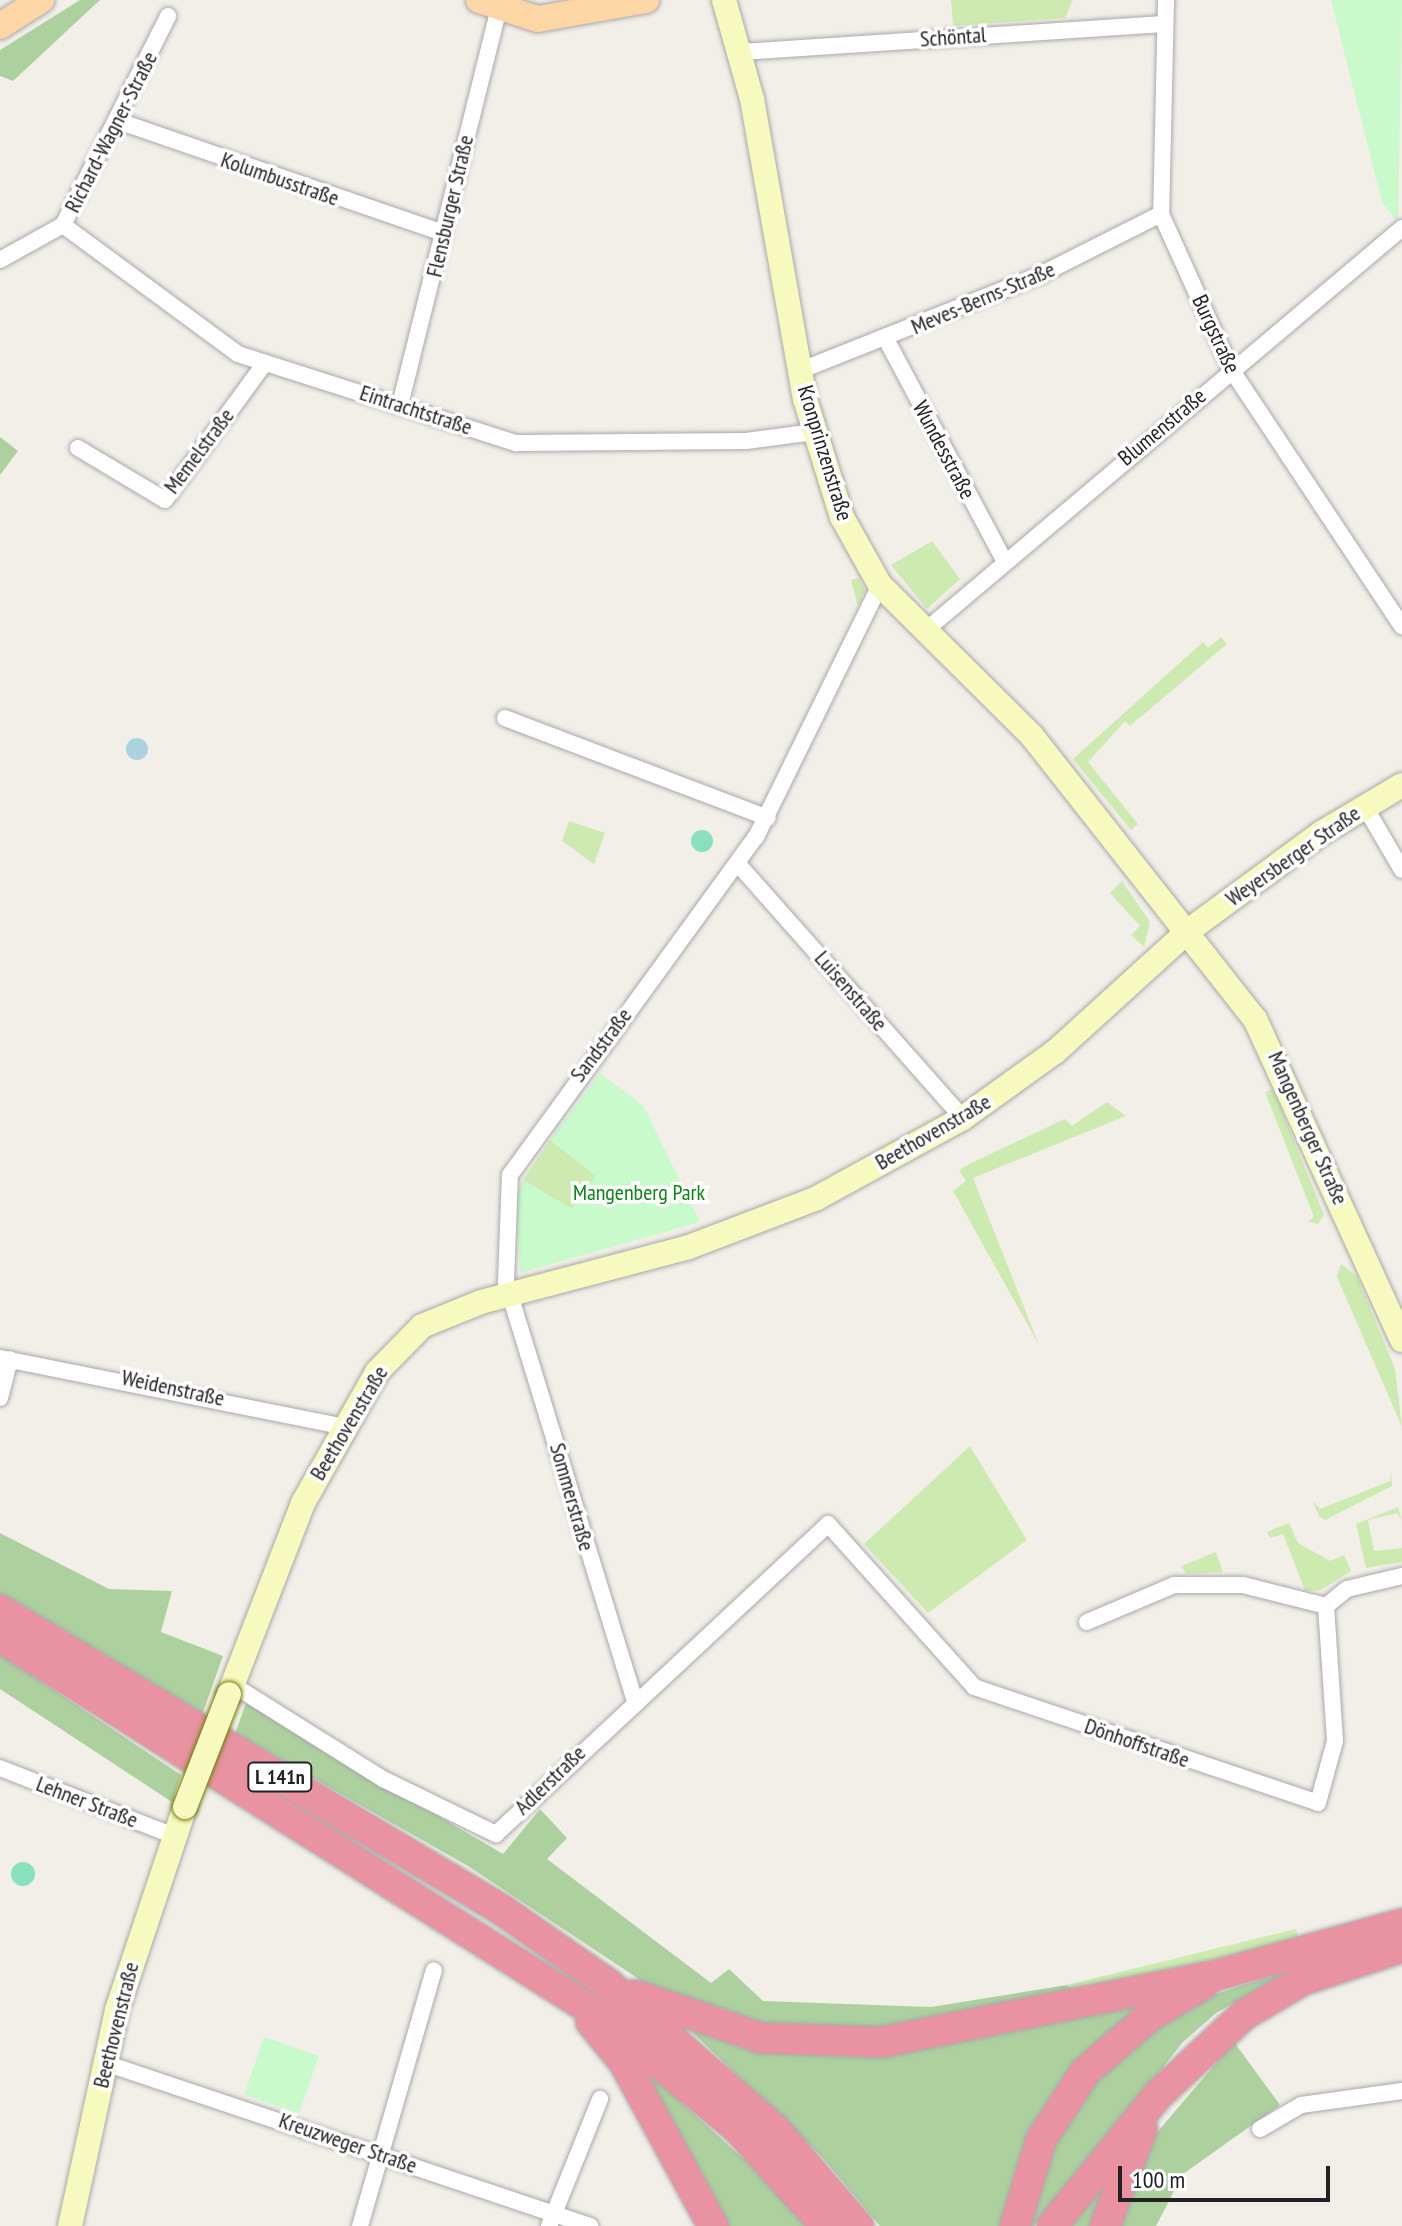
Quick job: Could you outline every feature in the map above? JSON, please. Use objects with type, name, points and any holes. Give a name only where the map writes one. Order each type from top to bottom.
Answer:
[{"type":"highway","name":"L 141n","points":[[0,1610],[502,1910],[608,1984],[775,2129],[858,2226]]},
{"type":"highway","name":"L 141n","points":[[0,1637],[567,1993],[710,2103],[826,2226]]},
{"type":"highway","points":[[608,1984],[739,2033],[831,2045],[935,2036],[1217,1975],[1402,1924]]},
{"type":"highway","points":[[1062,2216],[1158,2095],[1277,1992],[1402,1947]]},
{"type":"highway","points":[[1015,2226],[1041,2140],[1085,2072],[1150,2016],[1217,1975]]},
{"type":"highway","points":[[567,1993],[624,2062],[713,2226]]},
{"type":"highway","points":[[1105,2226],[1158,2095]]},
{"type":"main road","points":[[489,4],[557,18],[646,0]]},
{"type":"main road","name":"Kronprinzenstraße","points":[[724,0],[742,52],[799,371],[836,503],[880,585],[1032,736],[1188,931]]},
{"type":"main road","points":[[0,26],[29,3]]},
{"type":"main road","name":"Weyersberger Straße","points":[[1188,931],[1364,805],[1402,785]]},
{"type":"main road","name":"Beethovenstraße","points":[[70,2226],[105,2063],[174,1836],[298,1512],[377,1372],[422,1326],[510,1288],[683,1249],[817,1198],[963,1118],[1055,1052],[1188,931]]},
{"type":"main road","name":"Mangenberger Straße","points":[[1188,931],[1274,1053],[1402,1340]]},
{"type":"street","name":"Burgstraße","points":[[1166,0],[1163,24],[1161,214],[1231,369],[1402,626]]},
{"type":"street","name":"Flensburger Straße","points":[[400,405],[443,233],[489,4]]},
{"type":"street","name":"Richard-Wagner-Straße","points":[[0,260],[63,225],[118,121],[168,16]]},
{"type":"street","name":"Schöntal","points":[[742,52],[1163,24]]},
{"type":"street","name":"Kolumbusstraße","points":[[118,121],[443,233]]},
{"type":"street","name":"Meves-Berns-Straße","points":[[799,371],[886,339],[1161,214]]},
{"type":"street","name":"Eintrachtstraße","points":[[63,225],[205,334],[265,363],[532,446],[746,441],[814,432]]},
{"type":"street","name":"Blumenstraße","points":[[926,630],[1004,560],[1402,228]]},
{"type":"street","name":"Wundesstraße","points":[[886,339],[1004,560]]},
{"type":"street","name":"Memelstraße","points":[[78,448],[165,500],[265,363]]},
{"type":"street","name":"Sandstraße","points":[[510,1288],[512,1166],[738,864],[768,818],[880,585]]},
{"type":"street","points":[[505,718],[768,818]]},
{"type":"street","points":[[1364,805],[1402,870]]},
{"type":"street","name":"Luisenstraße","points":[[738,864],[963,1118]]},
{"type":"street","name":"Sommerstraße","points":[[510,1288],[634,1698]]},
{"type":"street","points":[[0,1398],[5,1358]]},
{"type":"street","name":"Weidenstraße","points":[[5,1358],[344,1427]]},
{"type":"street","name":"Adlerstraße","points":[[231,1690],[383,1779],[496,1834],[634,1698],[828,1524]]},
{"type":"street","name":"Dönhoffstraße","points":[[828,1524],[974,1687],[1318,1803],[1335,1741],[1326,1606]]},
{"type":"street","points":[[1087,1622],[1188,1584],[1243,1585],[1326,1606],[1347,1589],[1402,1576]]},
{"type":"street","points":[[1380,1583],[1402,1586]]},
{"type":"street","name":"Lehner Straße","points":[[0,1768],[174,1836]]},
{"type":"street","points":[[360,2226],[376,2152],[434,1970]]},
{"type":"street","name":"Kreuzweger Straße","points":[[105,2063],[376,2152],[550,2220],[590,2226]]},
{"type":"street","points":[[1260,2129],[1301,2105],[1402,2091]]},
{"type":"street","points":[[550,2220],[600,2099]]},
{"type":"green space","points":[[80,0],[100,0],[13,81],[0,76],[0,50]]},
{"type":"green space","points":[[951,0],[1073,0],[1065,18],[953,26]]},
{"type":"green space","points":[[1331,0],[1402,0],[1398,223],[1382,202]]},
{"type":"green space","points":[[0,437],[18,451],[0,475]]},
{"type":"green space","points":[[932,541],[960,579],[927,609],[891,565]]},
{"type":"green space","points":[[859,578],[865,590],[858,607],[851,580]]},
{"type":"green space","points":[[1221,637],[1227,644],[1130,726],[1125,721],[1088,762],[1138,824],[1131,830],[1073,759],[1203,642],[1208,648]]},
{"type":"green space","points":[[569,821],[605,833],[594,864],[562,841]]},
{"type":"green space","points":[[698,830],[706,830],[713,841],[706,852],[698,852],[691,845],[691,837]]},
{"type":"green space","points":[[1122,881],[1150,922],[1144,947],[1131,935],[1140,926],[1110,893]]},
{"type":"green space","name":"Mangenberg Park","points":[[600,1073],[644,1107],[700,1222],[520,1273],[516,1199],[523,1180],[572,1209],[596,1176],[550,1140]]},
{"type":"green space","points":[[1273,1089],[1324,1215],[1318,1224],[1308,1221],[1314,1217],[1265,1092]]},
{"type":"green space","points":[[1107,1102],[1126,1116],[973,1178],[1039,1345],[953,1191],[966,1181],[959,1170],[969,1164],[1065,1119],[1072,1126]]},
{"type":"green space","points":[[550,1140],[597,1175],[572,1209],[523,1180]]},
{"type":"green space","points":[[1341,1264],[1357,1276],[1395,1369],[1402,1427],[1337,1277]]},
{"type":"green space","points":[[970,1446],[1027,1540],[928,1613],[864,1544]]},
{"type":"green space","points":[[1391,1470],[1392,1486],[1325,1520],[1319,1516],[1313,1501],[1320,1509],[1390,1481]]},
{"type":"green space","points":[[1398,1507],[1402,1521],[1397,1513],[1368,1520],[1374,1551],[1402,1548],[1402,1562],[1366,1568],[1356,1524]]},
{"type":"green space","points":[[1289,1523],[1298,1543],[1330,1561],[1344,1555],[1351,1571],[1321,1590],[1305,1591],[1283,1534],[1270,1538],[1267,1532]]},
{"type":"green space","points":[[0,1533],[109,1589],[172,1591],[161,1632],[223,1656],[202,1715],[0,1598]]},
{"type":"green space","points":[[1216,1552],[1223,1572],[1186,1574],[1181,1566]]},
{"type":"green space","points":[[0,1654],[181,1775],[172,1802],[0,1689]]},
{"type":"green space","points":[[246,1703],[503,1854],[540,1809],[567,1838],[547,1859],[711,1983],[729,1969],[763,2001],[931,2007],[1067,1985],[1076,1995],[942,2027],[778,2034],[660,1993],[468,1866],[235,1734]]},
{"type":"green space","points":[[23,1862],[32,1865],[35,1874],[32,1883],[23,1886],[14,1883],[11,1874],[14,1865]]},
{"type":"green space","points":[[1296,1929],[1299,1939],[1076,1995],[1067,1985]]},
{"type":"green space","points":[[1294,1969],[1216,2013],[1182,2043],[1063,2197],[1034,2226],[1022,2226],[1070,2105],[1185,2004]]},
{"type":"green space","points":[[1170,1990],[1121,2025],[1005,2226],[880,2226],[822,2157],[691,2031],[779,2048]]},
{"type":"green space","points":[[264,2037],[319,2056],[299,2114],[244,2095]]},
{"type":"green space","points":[[1234,2042],[1280,2105],[1183,2174],[1156,2226],[1116,2226],[1148,2143]]},
{"type":"green space","points":[[626,2052],[769,2182],[807,2226],[724,2226]]},
{"type":"green space","points":[[1123,2149],[1095,2226],[1067,2226]]},
{"type":"water","points":[[137,738],[148,749],[137,760],[126,749]]}]
